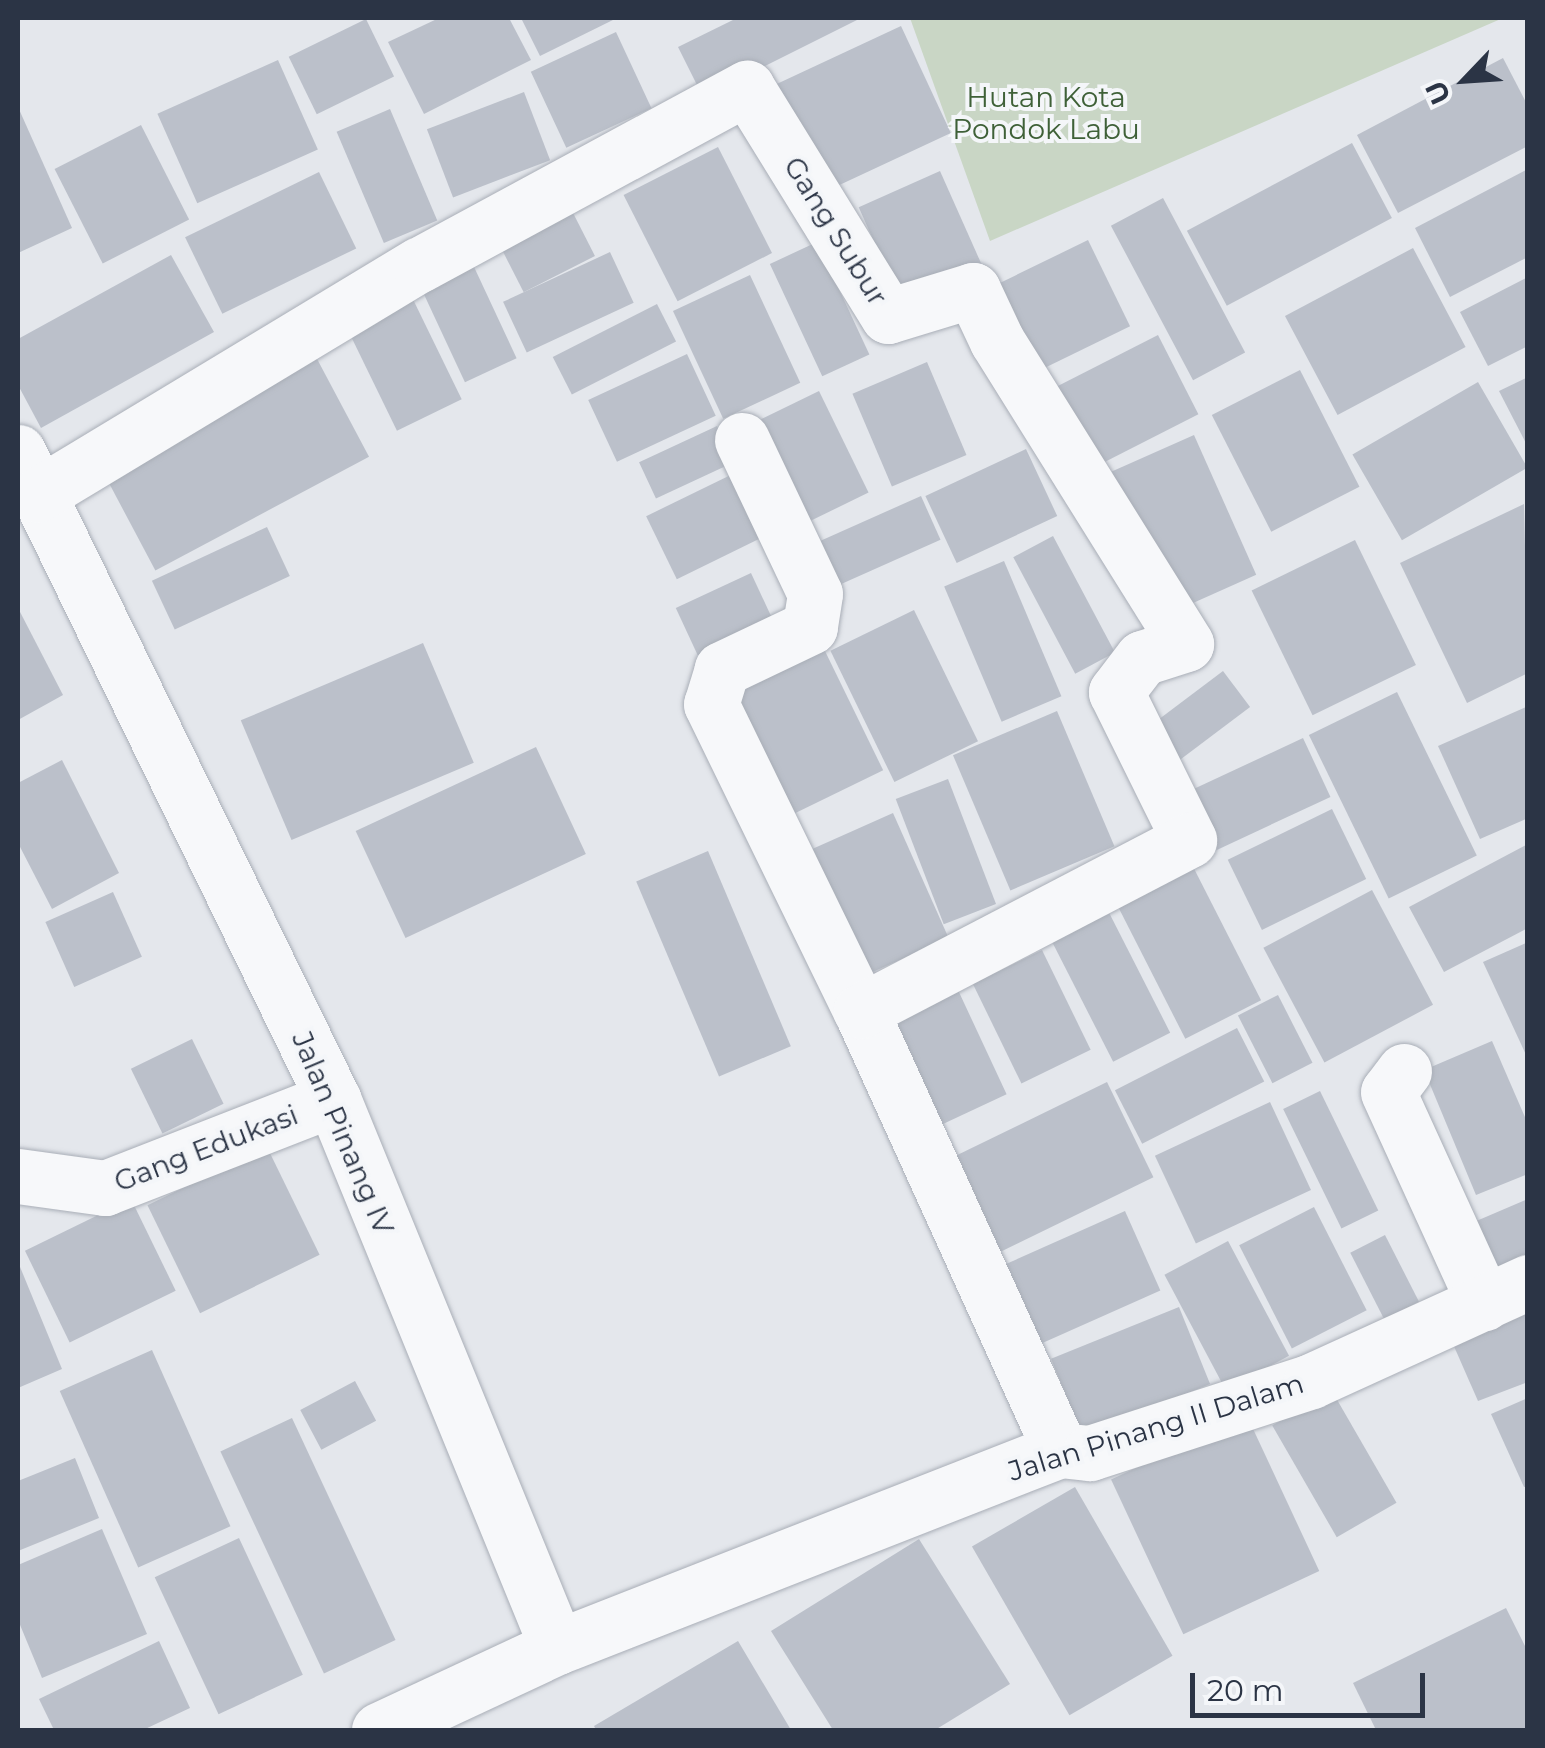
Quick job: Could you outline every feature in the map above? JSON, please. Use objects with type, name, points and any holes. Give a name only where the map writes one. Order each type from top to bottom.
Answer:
[{"type":"street","name":"Gang Subur","points":[[27,474],[747,88],[888,316],[973,290],[997,341],[1186,644],[1142,658],[1116,692],[1189,840],[861,1011]]},
{"type":"street","points":[[742,440],[815,594],[810,626],[722,669],[711,704],[861,1011],[1060,1450]]},
{"type":"street","name":"Jalan Pinang IV","points":[[27,474],[333,1099],[557,1647]]},
{"type":"street","points":[[1404,1071],[1388,1092],[1506,1293]]},
{"type":"street","name":"Gang Edukasi","points":[[18,1176],[105,1188],[333,1099]]},
{"type":"street","name":"Jalan Pinang II Dalam","points":[[557,1647],[1060,1450],[1090,1453],[1310,1381],[1506,1293]]},
{"type":"street","points":[[379,1730],[557,1647]]},
{"type":"green space","name":"Hutan Kota Pondok Labu","points":[[910,18],[1503,18],[990,241]]},
{"type":"building","points":[[439,18],[509,18],[531,60],[424,114],[388,42]]},
{"type":"building","points":[[521,18],[617,18],[540,56]]},
{"type":"building","points":[[737,18],[861,18],[703,97],[678,47]]},
{"type":"building","points":[[366,19],[394,77],[317,114],[289,57]]},
{"type":"building","points":[[901,26],[951,133],[819,195],[769,88]]},
{"type":"building","points":[[616,32],[651,108],[566,148],[531,72]]},
{"type":"building","points":[[1503,58],[1528,106],[1528,146],[1398,213],[1357,135]]},
{"type":"building","points":[[278,60],[318,150],[197,203],[157,114]]},
{"type":"building","points":[[524,92],[550,160],[453,197],[427,129]]},
{"type":"building","points":[[18,107],[72,228],[18,253]]},
{"type":"building","points":[[390,109],[437,220],[384,243],[337,132]]},
{"type":"building","points":[[141,125],[189,219],[103,263],[55,169]]},
{"type":"building","points":[[1352,143],[1392,218],[1227,306],[1187,231]]},
{"type":"building","points":[[718,147],[772,253],[678,301],[624,195]]},
{"type":"building","points":[[1528,169],[1528,257],[1450,297],[1415,228]]},
{"type":"building","points":[[940,171],[981,264],[900,300],[859,207]]},
{"type":"building","points":[[319,172],[356,248],[222,314],[185,237]]},
{"type":"building","points":[[1163,198],[1245,353],[1193,380],[1111,226]]},
{"type":"building","points":[[570,207],[595,256],[524,292],[499,243]]},
{"type":"building","points":[[1088,240],[1130,326],[1032,374],[990,288]]},
{"type":"building","points":[[817,242],[869,354],[822,376],[770,264]]},
{"type":"building","points":[[1413,248],[1466,347],[1338,415],[1285,316]]},
{"type":"building","points":[[610,252],[634,303],[527,353],[503,302]]},
{"type":"building","points":[[468,254],[517,358],[465,382],[416,278]]},
{"type":"building","points":[[171,255],[214,332],[41,428],[18,385],[18,339]]},
{"type":"building","points":[[750,275],[800,383],[723,419],[673,311]]},
{"type":"building","points":[[1528,277],[1528,346],[1488,366],[1460,312]]},
{"type":"building","points":[[406,285],[462,399],[397,431],[341,317]]},
{"type":"building","points":[[657,304],[676,341],[572,395],[553,357]]},
{"type":"building","points":[[1158,335],[1198,414],[1092,468],[1052,389]]},
{"type":"building","points":[[687,354],[716,416],[617,462],[588,400]]},
{"type":"building","points":[[316,357],[369,457],[155,570],[102,471]]},
{"type":"building","points":[[927,362],[966,455],[892,487],[852,394]]},
{"type":"building","points":[[1300,370],[1359,487],[1271,532],[1212,415]]},
{"type":"building","points":[[1528,377],[1528,447],[1499,391]]},
{"type":"building","points":[[1478,382],[1528,468],[1402,540],[1352,454]]},
{"type":"building","points":[[819,391],[869,493],[789,532],[739,430]]},
{"type":"building","points":[[717,426],[734,462],[656,499],[639,462]]},
{"type":"building","points":[[1194,435],[1256,575],[1174,611],[1112,472]]},
{"type":"building","points":[[1026,449],[1057,516],[957,563],[925,496]]},
{"type":"building","points":[[745,468],[776,531],[677,579],[646,516]]},
{"type":"building","points":[[921,496],[941,540],[820,594],[800,550]]},
{"type":"building","points":[[1524,504],[1528,673],[1467,703],[1400,563]]},
{"type":"building","points":[[267,527],[290,576],[175,630],[152,581]]},
{"type":"building","points":[[1053,536],[1115,653],[1075,674],[1013,557]]},
{"type":"building","points":[[1355,540],[1416,665],[1313,715],[1252,590]]},
{"type":"building","points":[[1004,561],[1061,696],[1002,722],[944,586]]},
{"type":"building","points":[[751,573],[773,620],[698,655],[676,608]]},
{"type":"building","points":[[18,608],[63,695],[18,720]]},
{"type":"building","points":[[914,610],[978,741],[894,782],[830,651]]},
{"type":"building","points":[[423,643],[474,763],[292,840],[241,720]]},
{"type":"building","points":[[824,649],[883,770],[782,820],[722,699]]},
{"type":"building","points":[[1223,671],[1250,707],[1177,762],[1150,726]]},
{"type":"building","points":[[1397,692],[1477,856],[1389,899],[1309,735]]},
{"type":"building","points":[[1528,706],[1528,818],[1480,839],[1438,746]]},
{"type":"building","points":[[1057,711],[1114,846],[1010,890],[953,755]]},
{"type":"building","points":[[1303,738],[1330,797],[1204,856],[1177,797]]},
{"type":"building","points":[[536,747],[586,854],[406,938],[356,831]]},
{"type":"building","points":[[62,760],[119,873],[52,909],[18,843],[18,783]]},
{"type":"building","points":[[948,779],[996,904],[944,924],[896,799]]},
{"type":"building","points":[[1332,809],[1366,879],[1262,930],[1228,860]]},
{"type":"building","points":[[893,813],[949,938],[853,981],[797,856]]},
{"type":"building","points":[[1528,844],[1528,928],[1444,972],[1409,907]]},
{"type":"building","points":[[1183,847],[1261,1000],[1185,1039],[1107,886]]},
{"type":"building","points":[[708,851],[791,1046],[719,1077],[636,881]]},
{"type":"building","points":[[1372,890],[1433,1005],[1324,1063],[1263,948]]},
{"type":"building","points":[[1098,891],[1170,1033],[1113,1062],[1041,920]]},
{"type":"building","points":[[113,892],[142,957],[74,987],[45,922]]},
{"type":"building","points":[[1528,942],[1528,1059],[1483,962]]},
{"type":"building","points":[[1042,950],[1091,1050],[1021,1084],[973,984]]},
{"type":"building","points":[[958,990],[1007,1094],[932,1129],[884,1025]]},
{"type":"building","points":[[1278,995],[1313,1063],[1272,1083],[1238,1015]]},
{"type":"building","points":[[1237,1028],[1264,1081],[1142,1144],[1115,1090]]},
{"type":"building","points":[[192,1039],[224,1104],[162,1134],[131,1069]]},
{"type":"building","points":[[1492,1041],[1528,1124],[1528,1174],[1476,1195],[1424,1070]]},
{"type":"building","points":[[1107,1082],[1153,1177],[986,1259],[940,1164]]},
{"type":"building","points":[[1320,1091],[1378,1211],[1341,1229],[1283,1109]]},
{"type":"building","points":[[1270,1102],[1311,1190],[1196,1244],[1155,1156]]},
{"type":"building","points":[[267,1147],[320,1255],[200,1313],[147,1205]]},
{"type":"building","points":[[131,1199],[176,1291],[70,1342],[25,1251]]},
{"type":"building","points":[[1528,1199],[1528,1272],[1488,1290],[1460,1228]]},
{"type":"building","points":[[1314,1207],[1367,1310],[1292,1348],[1239,1245]]},
{"type":"building","points":[[1125,1211],[1160,1290],[1031,1348],[995,1269]]},
{"type":"building","points":[[1385,1235],[1419,1302],[1384,1320],[1350,1253]]},
{"type":"building","points":[[1228,1241],[1289,1356],[1225,1390],[1164,1275]]},
{"type":"building","points":[[18,1262],[62,1369],[18,1388]]},
{"type":"building","points":[[1528,1306],[1528,1382],[1478,1401],[1449,1335]]},
{"type":"building","points":[[1179,1307],[1210,1384],[1082,1436],[1051,1359]]},
{"type":"building","points":[[152,1350],[231,1526],[138,1567],[60,1391]]},
{"type":"building","points":[[355,1381],[376,1421],[321,1450],[300,1410]]},
{"type":"building","points":[[1332,1391],[1396,1503],[1337,1537],[1272,1426]]},
{"type":"building","points":[[1528,1398],[1528,1486],[1524,1487],[1491,1414]]},
{"type":"building","points":[[1247,1416],[1319,1571],[1183,1634],[1111,1479]]},
{"type":"building","points":[[292,1418],[396,1640],[324,1673],[220,1451]]},
{"type":"building","points":[[75,1458],[99,1518],[18,1551],[18,1481]]},
{"type":"building","points":[[1075,1487],[1172,1656],[1069,1715],[972,1546]]},
{"type":"building","points":[[102,1529],[147,1634],[42,1678],[18,1620],[18,1565]]},
{"type":"building","points":[[239,1538],[303,1675],[219,1714],[155,1577]]},
{"type":"building","points":[[919,1539],[1010,1684],[935,1730],[833,1730],[771,1631]]},
{"type":"building","points":[[1506,1608],[1528,1652],[1528,1730],[1376,1730],[1353,1683]]},
{"type":"building","points":[[159,1641],[190,1708],[143,1730],[54,1730],[39,1699]]},
{"type":"building","points":[[738,1641],[791,1730],[596,1730],[594,1726]]}]
